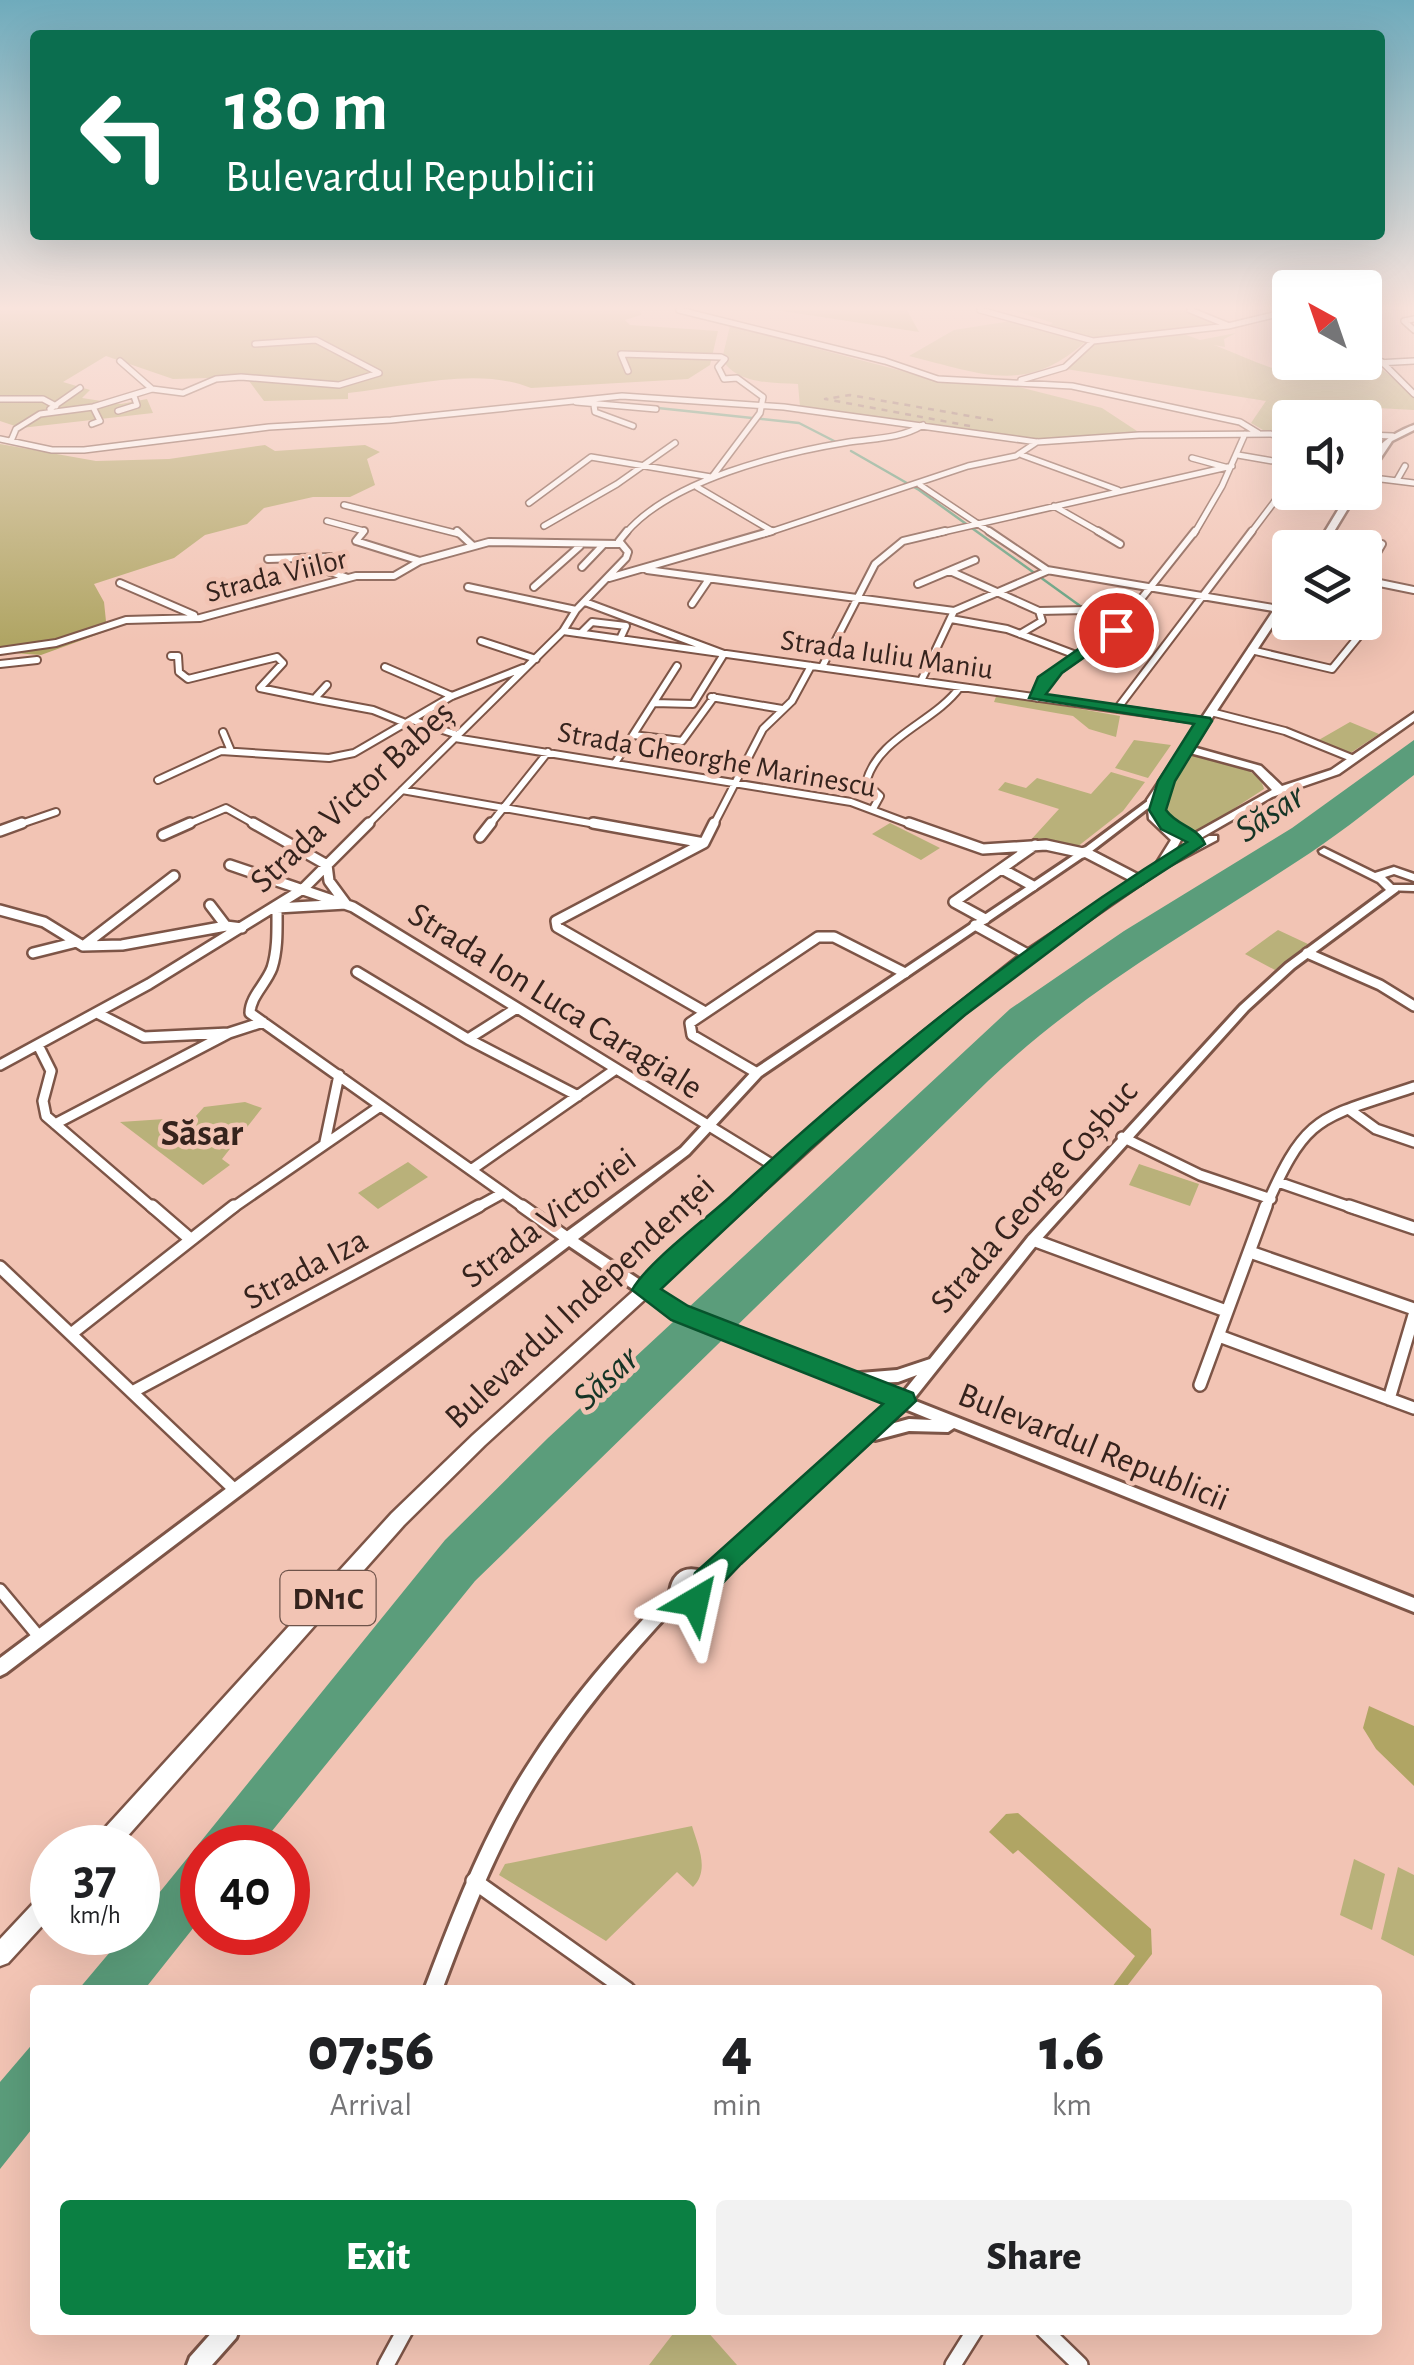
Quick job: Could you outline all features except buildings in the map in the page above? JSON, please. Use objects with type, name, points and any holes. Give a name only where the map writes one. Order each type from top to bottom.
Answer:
[{"type":"main road","points":[[1382,452],[1393,436],[1414,427]]},
{"type":"main road","name":"Strada Victoriei","points":[[1153,800],[1272,619]]},
{"type":"main road","points":[[1258,768],[1279,790],[1335,772],[1414,716]]},
{"type":"main road","points":[[1204,722],[1231,758]]},
{"type":"main road","points":[[1188,749],[1231,758],[1304,782]]},
{"type":"main road","points":[[1166,783],[1159,815],[1185,840]]},
{"type":"main road","name":"Bulevardul Independenței","points":[[1160,866],[1256,817],[1279,790]]},
{"type":"main road","points":[[1153,800],[1156,818],[1185,840]]},
{"type":"main road","name":"Bulevardul Independenței","points":[[123,1825],[435,1482],[776,1167],[916,1044],[1029,955],[1160,866],[1185,840],[1256,817]]},
{"type":"main road","points":[[1178,859],[1185,840]]},
{"type":"main road","points":[[1324,851],[1407,890]]},
{"type":"main road","points":[[1349,864],[1411,871]]},
{"type":"main road","points":[[1378,879],[1390,870]]},
{"type":"main road","points":[[0,1955],[30,1923]]},
{"type":"street","points":[[11,441],[16,428],[29,420]]},
{"type":"street","points":[[92,424],[99,420]]},
{"type":"street","points":[[0,439],[58,450],[94,450],[270,426],[378,420]]},
{"type":"street","points":[[618,420],[633,426]]},
{"type":"street","points":[[712,478],[755,420]]},
{"type":"street","points":[[887,420],[1037,442],[1272,434]]},
{"type":"street","points":[[1232,420],[1259,434]]},
{"type":"street","points":[[609,578],[628,552],[619,544],[638,519],[712,478],[840,444],[905,435],[924,425]]},
{"type":"street","points":[[1037,698],[1044,681],[1116,630],[1151,588],[1218,494],[1245,434]]},
{"type":"street","points":[[1382,436],[1393,436]]},
{"type":"street","points":[[609,578],[916,486],[983,460],[1021,454],[1037,442]]},
{"type":"street","points":[[544,526],[675,443]]},
{"type":"street","points":[[1021,454],[1120,491]]},
{"type":"street","points":[[1238,455],[1272,461]]},
{"type":"street","points":[[529,502],[592,457],[712,478]]},
{"type":"street","points":[[1192,458],[1229,467]]},
{"type":"street","points":[[1396,480],[1406,466]]},
{"type":"street","points":[[822,668],[875,564],[897,544],[1229,467]]},
{"type":"street","points":[[1382,478],[1414,483]]},
{"type":"street","points":[[697,486],[772,531]]},
{"type":"street","points":[[916,486],[1041,573],[1272,607]]},
{"type":"street","points":[[1118,709],[1272,504]]},
{"type":"street","points":[[344,505],[456,531],[472,545]]},
{"type":"street","points":[[1053,506],[1120,544]]},
{"type":"street","points":[[327,521],[364,531],[356,541],[420,560]]},
{"type":"street","name":"Strada Viilor","points":[[0,651],[56,643],[126,620],[200,618],[285,600],[349,578],[394,576],[420,560],[472,545],[509,540],[580,546],[619,544]]},
{"type":"street","points":[[582,566],[604,545]]},
{"type":"street","points":[[534,587],[580,546]]},
{"type":"street","points":[[268,559],[281,562],[309,552],[330,557],[322,569],[325,572],[349,578]]},
{"type":"street","points":[[918,584],[976,560]]},
{"type":"street","points":[[641,569],[860,598],[953,615],[1020,634],[1076,656]]},
{"type":"street","points":[[950,571],[1040,611],[1086,610]]},
{"type":"street","points":[[921,681],[953,615],[1041,573]]},
{"type":"street","name":"Strada Victor Babeș","points":[[0,1066],[244,928],[303,888],[564,631],[576,610],[609,578]]},
{"type":"street","points":[[692,604],[708,579]]},
{"type":"street","points":[[1382,581],[1414,590]]},
{"type":"street","points":[[120,583],[200,618]]},
{"type":"street","points":[[468,587],[576,610]]},
{"type":"street","points":[[584,602],[724,654],[700,695],[684,707],[654,703]]},
{"type":"street","points":[[1020,634],[1042,621],[1040,611]]},
{"type":"street","points":[[580,634],[587,624],[626,626],[620,639]]},
{"type":"street","name":"Strada Iuliu Maniu","points":[[564,631],[1284,731],[1354,760]]},
{"type":"street","points":[[1252,650],[1332,669],[1355,640]]},
{"type":"street","points":[[482,641],[532,662]]},
{"type":"street","name":"Strada Gheorghe Marinescu","points":[[171,656],[178,656],[179,672],[188,679],[277,656],[282,663],[260,688],[457,736],[874,807],[977,848],[1062,845],[1139,880]]},
{"type":"street","points":[[0,664],[37,660]]},
{"type":"street","points":[[158,780],[200,757],[231,751],[340,757],[364,749],[452,696],[532,662]]},
{"type":"street","points":[[615,763],[677,666]]},
{"type":"street","points":[[706,1012],[556,927],[556,921],[704,842],[760,734],[792,701],[811,666]]},
{"type":"street","points":[[385,667],[452,696]]},
{"type":"street","points":[[318,700],[316,696],[327,685]]},
{"type":"street","points":[[874,807],[880,796],[866,783],[870,768],[903,736],[948,708],[960,687]]},
{"type":"street","points":[[700,695],[782,710]]},
{"type":"street","points":[[633,735],[682,741],[714,697]]},
{"type":"street","points":[[224,732],[231,751]]},
{"type":"street","points":[[480,837],[548,752]]},
{"type":"street","points":[[402,790],[500,810],[704,842]]},
{"type":"street","name":"Strada Victoriei","points":[[0,1668],[711,1127],[757,1073],[1132,820],[1153,800]]},
{"type":"street","points":[[162,835],[226,808],[327,865],[329,881],[346,904]]},
{"type":"street","points":[[0,831],[56,812]]},
{"type":"street","name":"Strada Victoriei","points":[[1132,820],[1156,818]]},
{"type":"street","points":[[1029,955],[954,902],[1036,844]]},
{"type":"street","name":"Strada Ion Luca Caragiale","points":[[230,866],[346,904],[776,1167]]},
{"type":"street","points":[[1002,870],[1033,886]]},
{"type":"street","points":[[78,944],[138,908],[174,876]]},
{"type":"street","name":"Strada George Coșbuc","points":[[436,1985],[474,1881],[508,1808],[548,1743],[602,1674],[681,1597],[704,1597],[700,1579],[868,1437],[904,1401],[1033,1240],[1122,1137],[1244,1008],[1307,953],[1407,890]]},
{"type":"street","points":[[346,904],[278,908],[271,978],[248,1007],[379,1107],[568,1238]]},
{"type":"street","points":[[210,905],[226,926]]},
{"type":"street","points":[[0,910],[44,922],[78,944]]},
{"type":"street","points":[[33,953],[78,944],[122,945],[226,926],[244,928]]},
{"type":"street","points":[[757,1073],[692,1035],[690,1023],[818,937],[840,939],[904,973]]},
{"type":"street","points":[[1307,953],[1380,985],[1414,1006]]},
{"type":"street","points":[[357,972],[468,1039],[578,1096]]},
{"type":"street","points":[[468,1039],[517,1008]]},
{"type":"street","points":[[98,1013],[137,1037],[229,1033]]},
{"type":"street","points":[[55,1124],[229,1033],[263,1022]]},
{"type":"street","points":[[38,1046],[51,1071],[42,1107],[55,1124],[189,1238]]},
{"type":"street","points":[[471,1170],[616,1069]]},
{"type":"street","points":[[324,1143],[339,1075]]},
{"type":"street","points":[[1200,1384],[1292,1149],[1307,1130],[1414,1088]]},
{"type":"street","points":[[71,1334],[189,1238],[379,1107]]},
{"type":"street","points":[[1350,1110],[1376,1129],[1414,1142]]},
{"type":"street","points":[[1122,1137],[1200,1175],[1272,1199]]},
{"type":"street","points":[[1278,1182],[1414,1228]]},
{"type":"street","name":"Strada Iza","points":[[132,1392],[503,1193]]},
{"type":"street","name":"Bulevardul Republicii","points":[[568,1238],[679,1313],[1414,1606]]},
{"type":"street","points":[[1033,1240],[1226,1311]]},
{"type":"street","points":[[1250,1252],[1414,1312],[1389,1398]]},
{"type":"street","points":[[0,1267],[236,1491]]},
{"type":"street","points":[[0,1288],[13,1279]]},
{"type":"street","points":[[1219,1336],[1414,1408]]},
{"type":"street","points":[[847,1378],[898,1376],[932,1363]]},
{"type":"street","points":[[868,1437],[925,1424],[963,1427]]},
{"type":"street","points":[[0,1590],[40,1638]]},
{"type":"street","points":[[474,1881],[603,1983]]},
{"type":"street","points":[[198,2365],[224,2335]]},
{"type":"street","points":[[386,2365],[403,2335]]},
{"type":"street","points":[[953,2365],[972,2335]]},
{"type":"street","points":[[1049,2335],[1080,2365]]},
{"type":"shaded area","points":[[0,420],[88,420],[21,428]]},
{"type":"shaded area","points":[[892,420],[1121,420],[1143,435],[1035,441]]},
{"type":"shaded area","points":[[1253,420],[1272,420],[1272,430],[1251,423]]},
{"type":"shaded area","points":[[0,444],[96,461],[169,459],[265,445],[275,451],[365,445],[380,452],[367,459],[375,485],[350,497],[313,497],[264,508],[247,524],[205,535],[174,558],[94,584],[104,602],[107,631],[41,655],[0,652]]},
{"type":"shaded area","points":[[997,694],[1120,716],[1116,737],[1089,729],[1073,716],[994,702]]},
{"type":"shaded area","points":[[1350,722],[1379,734],[1349,754],[1317,741]]},
{"type":"shaded area","points":[[1134,740],[1171,745],[1148,778],[1115,768]]},
{"type":"shaded area","points":[[1414,740],[1414,775],[1310,853],[1103,988],[988,1081],[475,1581],[277,1825],[214,1825],[445,1540],[548,1438],[1010,1009],[1124,931],[1292,828]]},
{"type":"shaded area","points":[[1192,756],[1245,769],[1261,781],[1264,789],[1198,832],[1183,829],[1164,816],[1163,800]]},
{"type":"shaded area","points":[[1111,772],[1145,782],[1123,811],[1077,847],[1028,843],[1059,809],[998,790],[1005,782],[1026,788],[1037,778],[1091,794]]},
{"type":"shaded area","points":[[890,823],[940,848],[921,860],[872,834]]},
{"type":"shaded area","points":[[1278,930],[1308,944],[1275,970],[1245,954]]},
{"type":"shaded area","points":[[245,1102],[262,1108],[222,1159],[230,1165],[203,1185],[120,1122],[195,1117],[204,1107]]},
{"type":"shaded area","points":[[408,1162],[428,1177],[378,1209],[358,1193]]},
{"type":"shaded area","points":[[1139,1164],[1199,1184],[1190,1206],[1129,1185]]},
{"type":"shaded area","points":[[1369,1706],[1414,1726],[1414,1786],[1376,1749],[1363,1728]]},
{"type":"shaded area","points":[[1018,1813],[1151,1929],[1152,1954],[1128,1985],[1113,1985],[1135,1956],[1018,1850],[1013,1854],[989,1832],[1006,1814]]},
{"type":"shaded area","points":[[692,1826],[701,1858],[701,1873],[693,1887],[677,1872],[606,1941],[499,1875],[505,1864]]},
{"type":"shaded area","points":[[1354,1859],[1385,1874],[1372,1930],[1340,1915]]},
{"type":"shaded area","points":[[180,1867],[180,1945],[148,1985],[82,1985],[107,1955],[160,1955],[160,1892]]},
{"type":"shaded area","points":[[1398,1867],[1414,1875],[1414,1956],[1381,1939]]},
{"type":"shaded area","points":[[30,2047],[30,2131],[0,2169],[0,2082]]},
{"type":"shaded area","points":[[672,2335],[710,2335],[737,2365],[649,2365]]},
{"type":"waterway","points":[[774,420],[799,423],[838,443]]},
{"type":"waterway","points":[[851,451],[919,490],[1108,626]]},
{"type":"railway","points":[[940,420],[970,426]]},
{"type":"district","name":"Săsar","points":[[202,1132]]},
{"type":"route","points":[[695,1602],[704,1597],[705,1582],[731,1555],[904,1401],[679,1313],[644,1290],[802,1144],[958,1010],[1104,902],[1178,859],[1196,844],[1194,838],[1162,820],[1158,804],[1167,781],[1204,721],[1037,698],[1044,681],[1116,630]]}]
